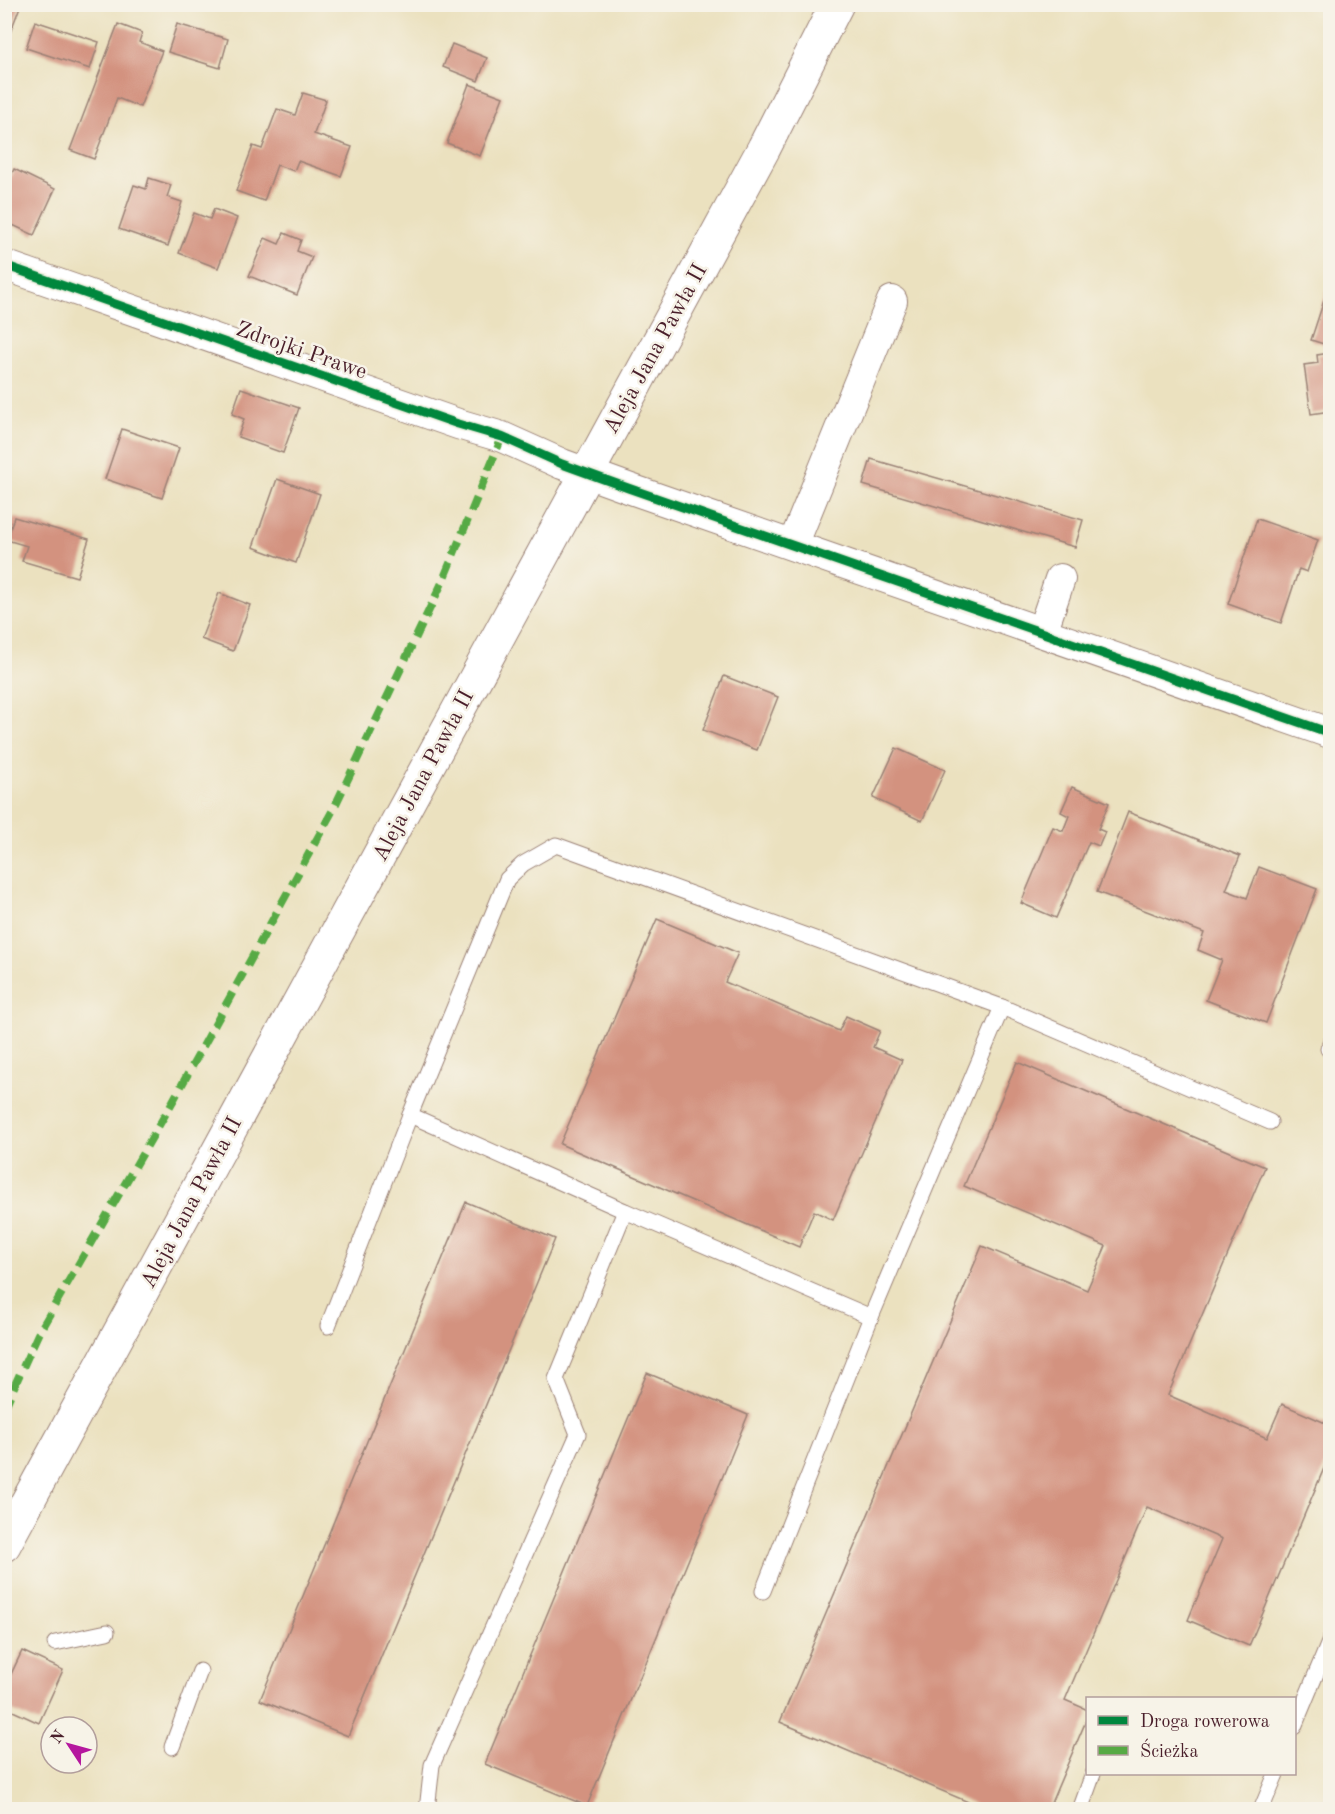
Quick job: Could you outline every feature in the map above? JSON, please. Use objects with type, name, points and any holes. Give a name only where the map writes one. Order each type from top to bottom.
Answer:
[{"type":"main road","name":"Aleja Jana Pawła II","points":[[4,1545],[764,148],[837,4]]},
{"type":"street","name":"Zdrojki Prawe","points":[[4,265],[458,424],[502,437],[586,472],[1330,733]]},
{"type":"street","points":[[793,545],[892,301]]},
{"type":"street","points":[[1042,632],[1060,579]]},
{"type":"lane","points":[[328,1326],[507,879],[523,864],[556,845],[1002,1007],[1270,1122]]},
{"type":"lane","points":[[764,1591],[871,1317],[1002,1007]]},
{"type":"lane","points":[[411,1115],[625,1211],[871,1317]]},
{"type":"lane","points":[[427,1809],[432,1765],[578,1434],[556,1379],[625,1211]]},
{"type":"lane","points":[[55,1644],[107,1632]]},
{"type":"lane","points":[[1296,1722],[1330,1640]]},
{"type":"lane","points":[[171,1747],[200,1671]]},
{"type":"lane","points":[[1080,1809],[1092,1775]]},
{"type":"lane","points":[[1261,1809],[1275,1775]]},
{"type":"building","points":[[4,4],[21,4],[5,46],[4,46]]},
{"type":"building","points":[[35,21],[99,42],[90,69],[26,48]]},
{"type":"building","points":[[118,24],[142,33],[139,42],[162,51],[140,107],[117,98],[94,159],[70,150]]},
{"type":"building","points":[[177,24],[228,39],[220,68],[168,52]]},
{"type":"building","points":[[452,44],[487,58],[478,81],[443,67]]},
{"type":"building","points":[[469,84],[503,97],[480,156],[447,143]]},
{"type":"building","points":[[303,93],[326,100],[314,134],[352,147],[341,176],[298,161],[294,171],[277,165],[264,201],[236,191],[253,146],[262,149],[277,109],[295,115]]},
{"type":"building","points":[[14,169],[55,189],[34,235],[4,221],[4,190]]},
{"type":"building","points":[[149,178],[171,185],[167,197],[182,202],[168,246],[119,229],[134,185],[146,189]]},
{"type":"building","points":[[214,209],[237,218],[218,268],[179,253],[194,213],[210,219]]},
{"type":"building","points":[[284,233],[301,240],[297,251],[312,257],[297,295],[249,276],[265,238],[279,244]]},
{"type":"building","points":[[1330,282],[1330,346],[1311,340]]},
{"type":"building","points":[[1330,353],[1330,411],[1311,414],[1304,365],[1318,363],[1317,355]]},
{"type":"building","points":[[241,388],[299,408],[283,453],[238,437],[244,419],[232,414]]},
{"type":"building","points":[[122,429],[179,448],[162,498],[105,479]]},
{"type":"building","points":[[871,459],[1083,520],[1075,547],[863,485]]},
{"type":"building","points":[[277,479],[320,494],[296,563],[253,547]]},
{"type":"building","points":[[14,517],[89,539],[77,577],[22,561],[27,546],[7,540]]},
{"type":"building","points":[[1257,519],[1318,540],[1307,572],[1299,569],[1281,623],[1228,604]]},
{"type":"building","points":[[219,593],[250,605],[233,651],[201,639]]},
{"type":"building","points":[[724,676],[778,697],[757,750],[703,730]]},
{"type":"building","points":[[896,748],[945,770],[922,821],[873,798]]},
{"type":"building","points":[[1072,787],[1109,803],[1098,829],[1105,832],[1099,846],[1089,842],[1056,918],[1021,903],[1053,827],[1063,831],[1069,816],[1061,812]]},
{"type":"building","points":[[1128,812],[1240,856],[1226,890],[1247,898],[1259,867],[1317,889],[1266,1023],[1206,1000],[1222,960],[1198,950],[1204,933],[1097,892]]},
{"type":"building","points":[[657,919],[738,953],[725,982],[839,1031],[846,1016],[880,1031],[873,1047],[902,1060],[833,1220],[814,1211],[799,1247],[560,1144]]},
{"type":"building","points":[[1017,1062],[1265,1167],[1168,1395],[1267,1438],[1282,1404],[1330,1425],[1330,1454],[1249,1646],[1188,1620],[1222,1539],[1147,1507],[1065,1700],[1086,1709],[1086,1721],[1048,1810],[987,1810],[780,1722],[982,1246],[1087,1290],[1106,1246],[964,1186]]},
{"type":"building","points":[[466,1202],[555,1239],[348,1736],[260,1700]]},
{"type":"building","points":[[647,1373],[748,1415],[587,1806],[485,1764]]},
{"type":"building","points":[[22,1651],[63,1670],[43,1715],[39,1715],[39,1723],[4,1707],[4,1689]]},
{"type":"marked path","points":[[4,1409],[38,1334],[173,1101],[334,808],[441,585],[502,437]]},
{"type":"cycle path","points":[[4,265],[458,424],[502,437],[562,464],[628,488],[1330,733]]}]
